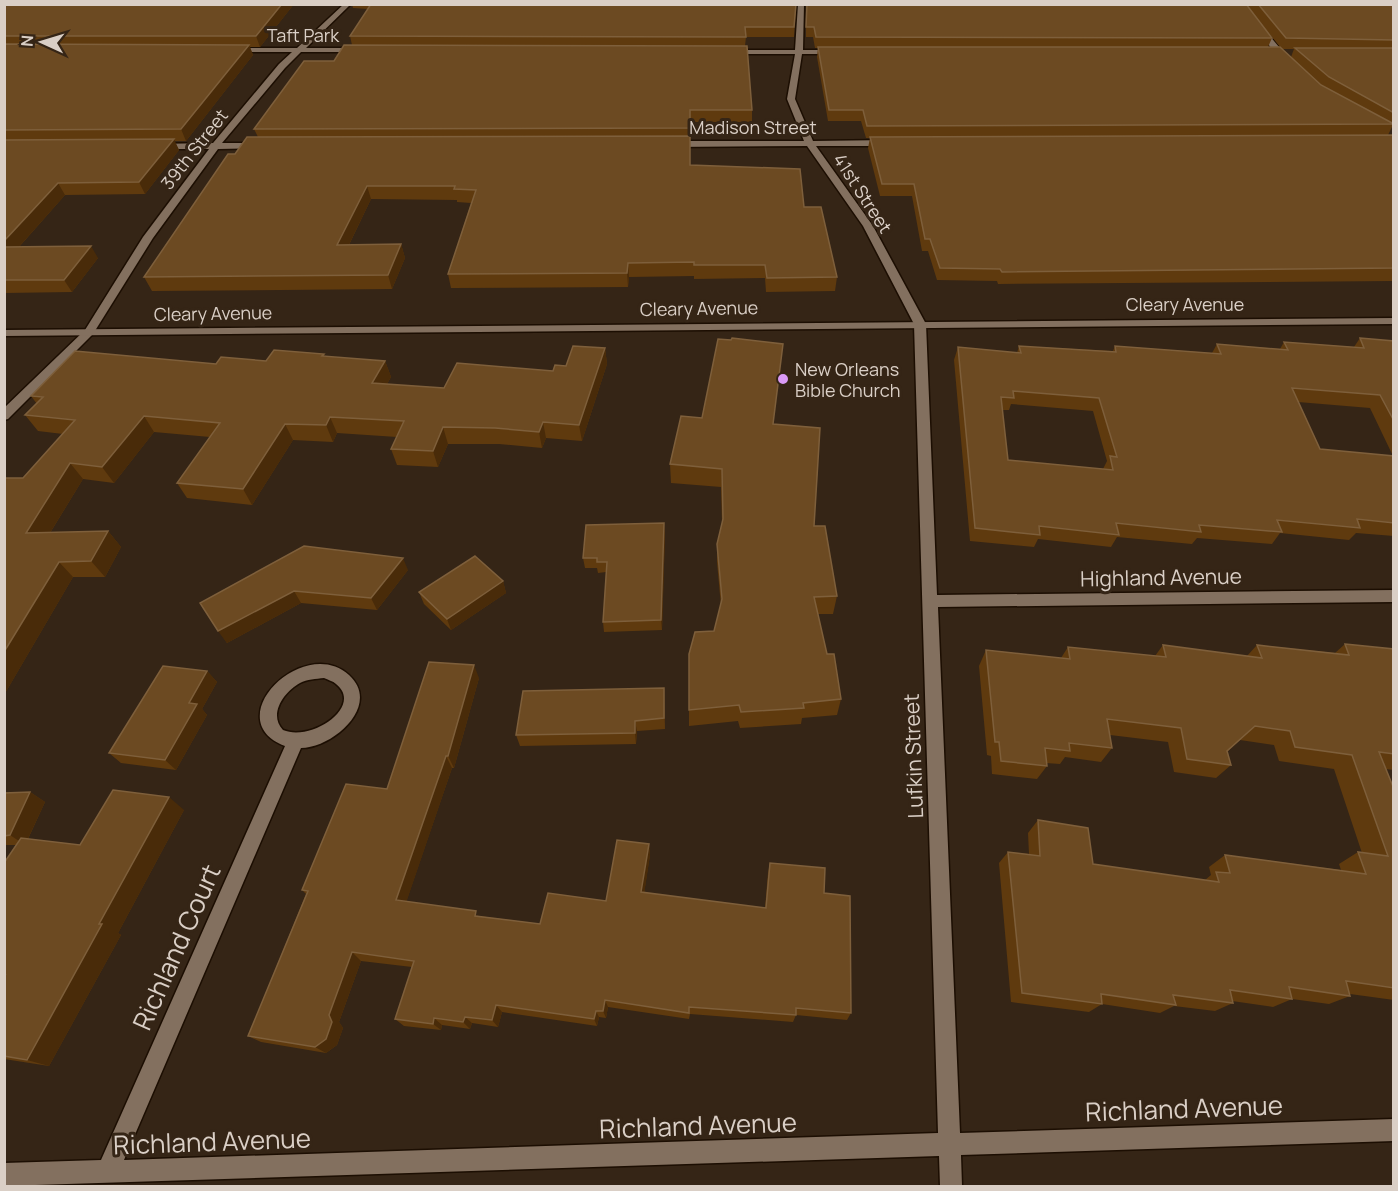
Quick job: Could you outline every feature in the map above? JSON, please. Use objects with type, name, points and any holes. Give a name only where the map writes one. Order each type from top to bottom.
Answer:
[{"type":"street","name":"39th Street","points":[[4,416],[89,332],[148,237],[215,146],[282,66],[302,50],[348,4]]},
{"type":"street","name":"41st Street","points":[[801,4],[799,52],[791,99],[810,144],[868,226],[920,324]]},
{"type":"street","points":[[1239,4],[1278,54],[1295,69]]},
{"type":"street","name":"Taft Park","points":[[219,50],[373,50]]},
{"type":"street","points":[[716,52],[847,52]]},
{"type":"street","points":[[1266,54],[1290,54]]},
{"type":"street","name":"Madison Street","points":[[655,144],[905,143]]},
{"type":"street","points":[[145,146],[274,146]]},
{"type":"street","name":"Cleary Avenue","points":[[4,333],[1394,321]]},
{"type":"street","name":"Lufkin Street","points":[[920,324],[951,1186]]},
{"type":"street","name":"Highland Avenue","points":[[930,601],[1394,596]]},
{"type":"street","points":[[325,671],[339,675],[349,683],[353,695],[350,709],[342,722],[328,734],[312,741],[295,742],[280,738],[270,729],[267,716],[271,702],[280,689],[294,679],[309,673],[325,671]]},
{"type":"street","name":"Richland Court","points":[[107,1173],[295,742]]},
{"type":"street","name":"Richland Avenue","points":[[4,1175],[1394,1130]]},
{"type":"building","points":[[4,4],[282,4],[256,36],[4,36]]},
{"type":"building","points":[[371,4],[796,4],[794,27],[745,27],[746,37],[350,36]]},
{"type":"building","points":[[807,4],[1246,4],[1272,38],[816,37],[814,27],[806,27]]},
{"type":"building","points":[[1258,4],[1394,4],[1394,40],[1286,38]]},
{"type":"building","points":[[4,44],[249,45],[181,129],[4,130]]},
{"type":"building","points":[[344,45],[747,46],[752,110],[690,110],[690,128],[254,129],[304,61],[334,61]]},
{"type":"building","points":[[818,47],[1280,47],[1321,85],[1394,124],[867,126],[863,110],[829,110]]},
{"type":"building","points":[[1295,48],[1394,48],[1394,113],[1329,77]]},
{"type":"building","points":[[1394,135],[1394,268],[1002,272],[1000,269],[940,268],[930,239],[925,239],[914,184],[882,184],[870,137]]},
{"type":"building","points":[[690,136],[690,165],[800,169],[804,207],[821,207],[837,277],[767,278],[765,265],[694,265],[694,262],[628,263],[627,273],[448,274],[476,190],[454,189],[455,186],[367,186],[337,245],[401,244],[388,275],[144,277],[228,154],[235,154],[247,137]]},
{"type":"building","points":[[174,139],[139,182],[58,183],[4,241],[4,140]]},
{"type":"building","points":[[91,246],[64,280],[4,280],[4,247]]},
{"type":"building","points":[[732,338],[783,344],[773,424],[820,428],[814,526],[825,526],[837,596],[814,597],[827,654],[834,654],[841,699],[803,703],[804,708],[741,712],[739,705],[689,710],[689,654],[695,632],[714,631],[722,599],[717,544],[723,519],[722,469],[670,464],[681,416],[702,418],[718,339],[731,340]]},
{"type":"building","points":[[1360,338],[1394,341],[1394,421],[1380,395],[1292,388],[1320,449],[1394,456],[1394,523],[1357,519],[1360,528],[1277,520],[1282,532],[1199,525],[1201,532],[1116,523],[1119,535],[1039,526],[1040,535],[975,528],[958,347],[1021,353],[1019,346],[1116,352],[1115,346],[1221,354],[1217,344],[1288,350],[1284,342],[1364,348]],"holes":[[[1013,391],[1099,398],[1117,457],[1110,456],[1113,470],[1008,460],[1001,397],[1014,398]]]},
{"type":"building","points":[[573,346],[605,348],[579,425],[543,422],[539,432],[443,427],[433,451],[391,449],[404,421],[330,417],[326,425],[285,424],[243,489],[177,483],[220,423],[144,416],[102,467],[70,463],[26,533],[108,531],[91,561],[59,562],[4,652],[4,478],[23,478],[75,420],[25,415],[43,397],[31,396],[75,351],[216,364],[221,357],[266,361],[274,350],[324,354],[322,356],[385,361],[372,383],[444,388],[457,363],[553,371],[555,365],[566,366]]},
{"type":"building","points":[[664,523],[661,620],[603,622],[607,562],[597,562],[597,558],[583,558],[586,525]]},
{"type":"building","points":[[304,546],[403,558],[371,598],[294,591],[218,631],[200,603]]},
{"type":"building","points":[[475,556],[503,581],[447,619],[419,592]]},
{"type":"building","points":[[1345,644],[1394,649],[1394,754],[1379,752],[1394,789],[1394,988],[1346,981],[1350,996],[1289,987],[1292,999],[1230,990],[1233,1003],[1173,995],[1176,1005],[1101,994],[1102,1004],[1022,993],[1008,852],[1040,856],[1038,820],[1088,828],[1093,864],[1219,882],[1216,872],[1230,873],[1225,855],[1366,874],[1358,852],[1388,856],[1352,755],[1295,747],[1290,731],[1255,726],[1227,751],[1231,765],[1187,759],[1181,728],[1107,719],[1112,748],[1069,743],[1070,751],[1045,748],[1047,766],[1001,761],[999,742],[995,742],[986,650],[1070,659],[1068,647],[1166,657],[1163,645],[1262,658],[1257,645],[1349,655]]},
{"type":"building","points":[[429,662],[474,665],[448,756],[446,756],[396,900],[476,911],[475,916],[540,924],[548,893],[606,901],[617,840],[649,844],[641,892],[766,908],[770,863],[825,868],[824,893],[850,896],[851,1013],[796,1008],[796,1015],[689,1007],[689,1013],[605,1000],[603,1011],[596,1011],[594,1019],[496,1005],[492,1020],[465,1017],[463,1022],[434,1018],[433,1024],[395,1019],[414,961],[352,952],[329,1015],[332,1022],[326,1039],[315,1047],[248,1036],[308,891],[302,890],[346,784],[387,789]]},
{"type":"building","points":[[163,666],[207,671],[189,703],[197,704],[165,760],[109,753]]},
{"type":"building","points":[[664,688],[664,718],[635,721],[635,733],[516,735],[523,691]]},
{"type":"building","points":[[113,790],[169,797],[27,1060],[4,1056],[4,863],[21,838],[80,845]]},
{"type":"building","points":[[30,792],[10,835],[4,836],[4,793]]},
{"type":"place","name":"New Orleans Bible Church","points":[[783,379]]}]
